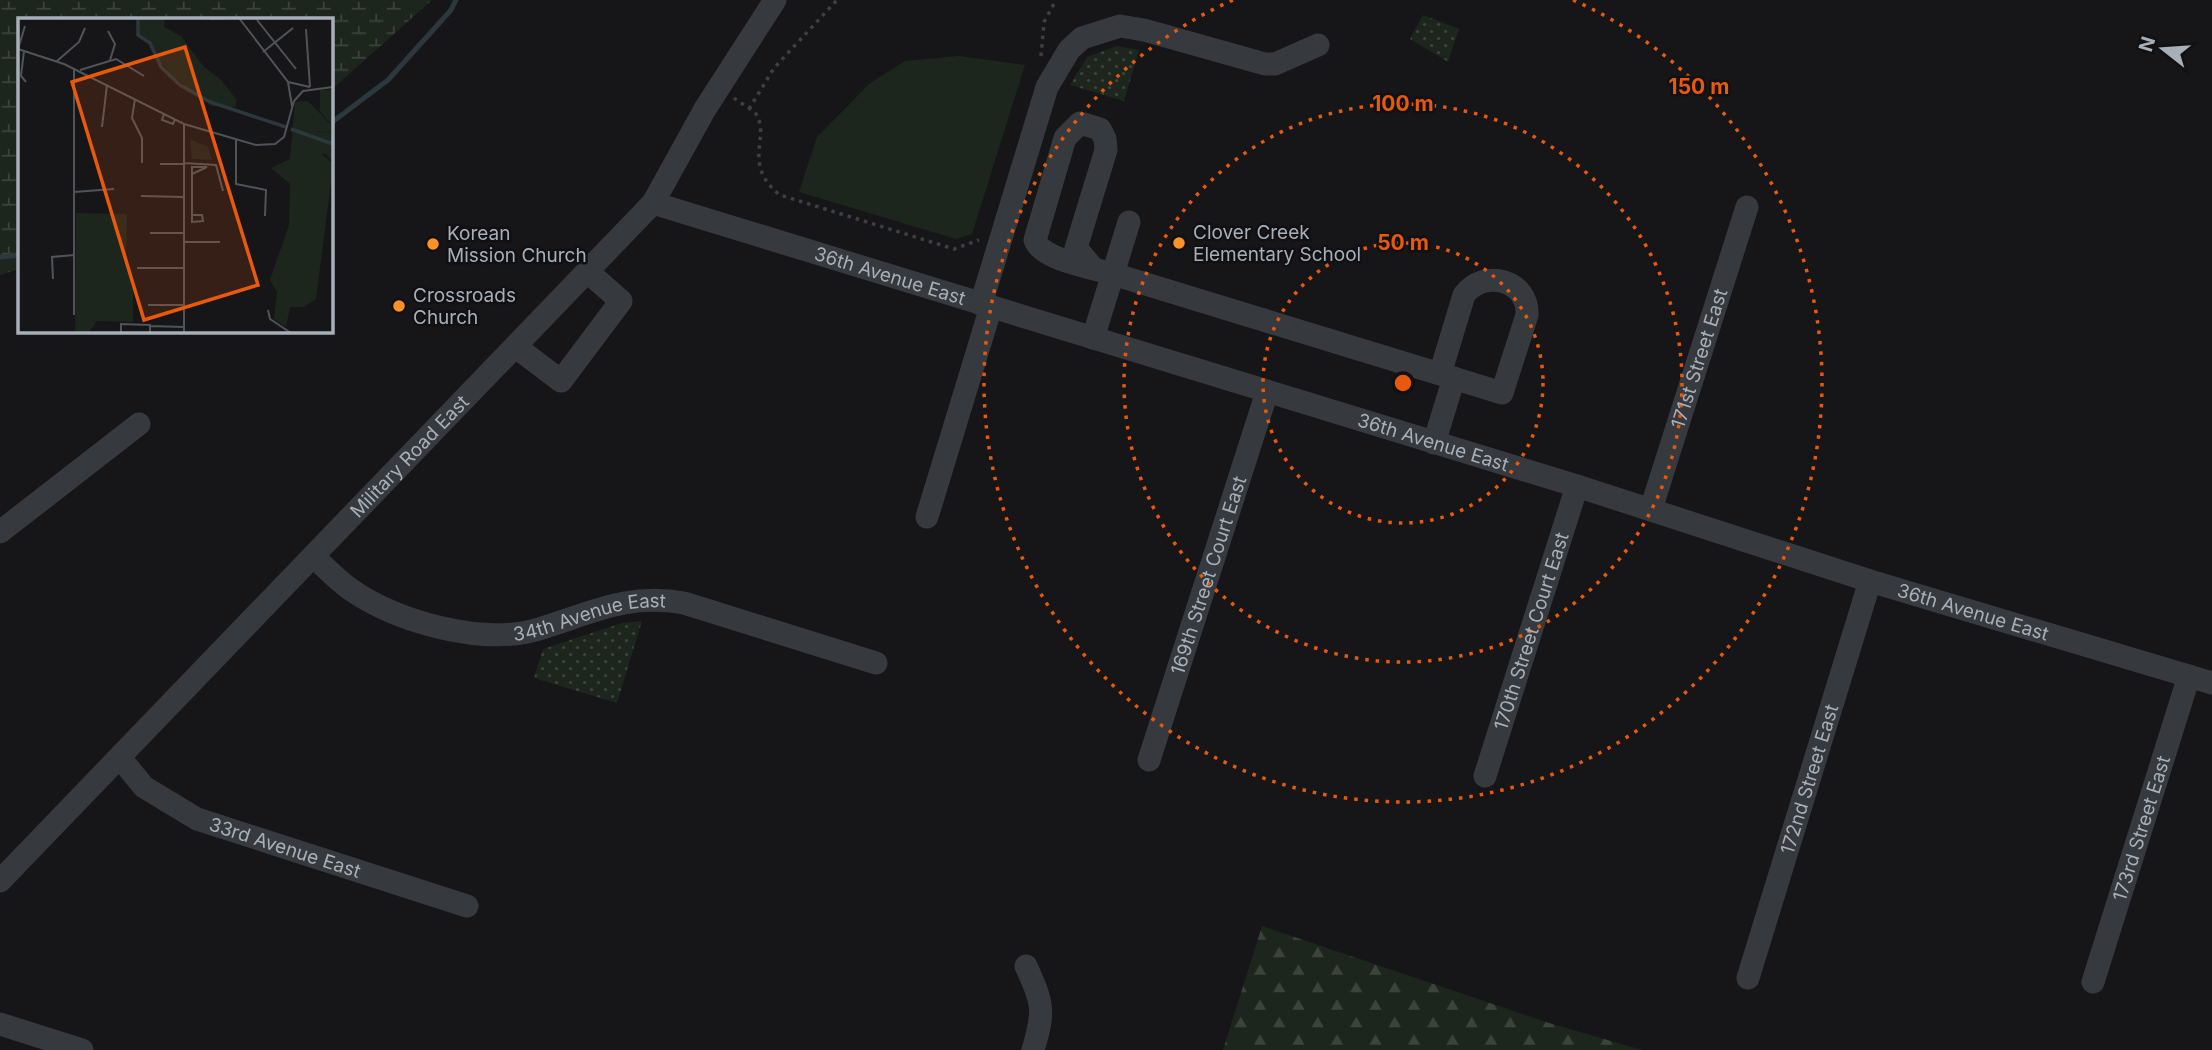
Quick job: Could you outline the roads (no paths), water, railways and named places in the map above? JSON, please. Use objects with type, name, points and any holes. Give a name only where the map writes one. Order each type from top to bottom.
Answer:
[{"type":"street","name":"Military Road East","points":[[0,881],[653,203],[705,109],[775,0]]},
{"type":"street","points":[[928,517],[1047,87],[1069,50],[1082,38],[1120,26],[1144,30],[1265,64],[1275,64],[1318,45]]},
{"type":"street","points":[[1103,271],[1076,248],[1106,149],[1100,129],[1080,123],[1065,138],[1035,240],[1038,249],[1045,254],[1103,271],[1447,376],[1502,393],[1527,314],[1527,304],[1514,287],[1496,280],[1480,280],[1471,285],[1464,295],[1447,376],[1434,443]]},
{"type":"street","name":"36th Avenue East","points":[[653,203],[1577,486],[1870,581],[2212,683]]},
{"type":"street","name":"171st Street East","points":[[1651,509],[1747,207]]},
{"type":"street","points":[[1093,338],[1103,271],[1129,222]]},
{"type":"street","points":[[516,347],[561,381],[621,301],[589,272]]},
{"type":"street","name":"169th Street Court East","points":[[1149,760],[1268,392]]},
{"type":"street","points":[[0,533],[139,424]]},
{"type":"street","name":"170th Street Court East","points":[[1485,776],[1577,486]]},
{"type":"street","name":"34th Avenue East","points":[[314,557],[349,589],[370,601],[463,633],[512,635],[536,630],[614,603],[658,598],[684,603],[876,663]]},
{"type":"street","name":"172nd Street East","points":[[1748,978],[1870,581]]},
{"type":"street","name":"173rd Street East","points":[[2093,982],[2189,676]]},
{"type":"street","name":"33rd Avenue East","points":[[120,758],[144,787],[197,818],[467,906]]},
{"type":"street","points":[[1026,966],[1040,998],[1042,1018],[1033,1050]]},
{"type":"street","points":[[0,1024],[82,1050]]},
{"type":"waterway","points":[[332,122],[388,80],[451,10],[456,0]]},
{"type":"waterway","points":[[0,257],[18,255]]},
{"type":"place","name":"Clover Creek Elementary School","points":[[1179,243]]},
{"type":"place","name":"Korean Mission Church","points":[[433,244]]},
{"type":"place","name":"Crossroads Church","points":[[399,306]]}]
